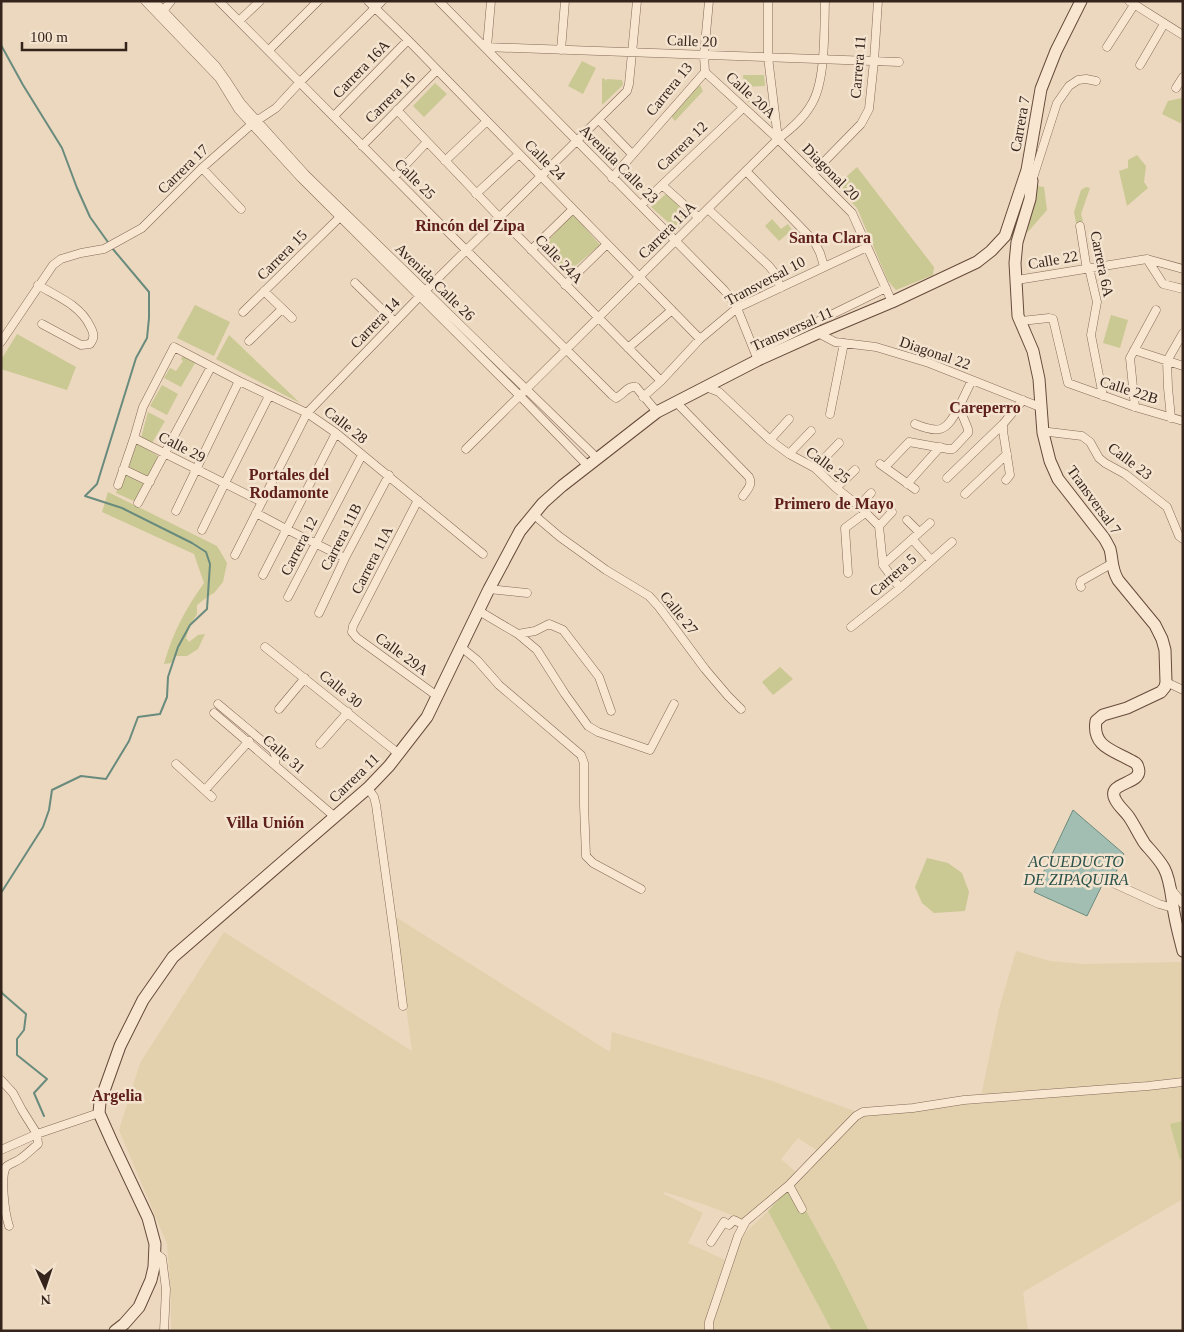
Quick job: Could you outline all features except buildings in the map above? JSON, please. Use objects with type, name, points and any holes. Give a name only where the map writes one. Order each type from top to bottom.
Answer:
[{"type":"street","points":[[145,1],[219,78],[238,109],[254,123]]},
{"type":"street","points":[[154,1],[216,66],[254,123]]},
{"type":"street","points":[[164,11],[171,1]]},
{"type":"street","name":"Calle 25","points":[[219,1],[616,398],[633,386],[657,412]]},
{"type":"street","points":[[239,20],[260,1]]},
{"type":"street","points":[[269,50],[318,1]]},
{"type":"street","name":"Calle 24","points":[[368,1],[542,176],[700,339]]},
{"type":"street","name":"Carrera 17","points":[[1,342],[53,265],[61,259],[104,249],[142,228],[202,168],[254,123],[276,108],[382,1]]},
{"type":"street","name":"Avenida Calle 23","points":[[439,1],[724,290],[737,308],[756,356]]},
{"type":"street","points":[[486,47],[491,1]]},
{"type":"street","points":[[560,50],[565,1]]},
{"type":"street","points":[[632,52],[637,1]]},
{"type":"street","name":"Carrera 13","points":[[612,178],[705,72],[704,55],[709,1]]},
{"type":"street","points":[[768,1],[768,57],[778,139]]},
{"type":"street","name":"Carrera 11A","points":[[466,449],[778,139],[798,123],[812,104],[820,82],[825,1]]},
{"type":"street","name":"Carrera 11","points":[[813,173],[861,124],[869,109],[878,1]]},
{"type":"street","name":"Carrera 7","points":[[991,252],[1005,236],[1027,170],[1041,89],[1056,51],[1081,1]]},
{"type":"street","points":[[1107,47],[1136,4],[1183,35]]},
{"type":"street","points":[[1140,65],[1164,24]]},
{"type":"street","name":"Carrera 16A","points":[[334,116],[408,40]]},
{"type":"street","name":"Calle 20","points":[[486,47],[899,62]]},
{"type":"street","name":"Carrera 14","points":[[235,554],[308,413],[423,293],[627,92],[632,52]]},
{"type":"street","name":"Carrera 16","points":[[362,146],[437,70]]},
{"type":"street","name":"Calle 20A","points":[[705,72],[778,139]]},
{"type":"street","points":[[1176,88],[1183,77]]},
{"type":"street","points":[[1032,181],[1057,103],[1069,86],[1078,80],[1086,79],[1096,82]]},
{"type":"street","name":"Carrera 12","points":[[641,205],[743,108]]},
{"type":"street","name":"Calle 24A","points":[[397,110],[476,194],[661,381]]},
{"type":"street","points":[[599,120],[632,154]]},
{"type":"street","points":[[445,161],[487,121]]},
{"type":"street","name":"Avenida Calle 26","points":[[254,123],[301,178],[340,217],[598,459]]},
{"type":"street","name":"Avenida Calle 26","points":[[254,123],[423,293],[588,466]]},
{"type":"street","name":"Diagonal 20","points":[[778,139],[852,213],[892,302]]},
{"type":"street","points":[[394,177],[427,142]]},
{"type":"street","points":[[476,194],[519,154]]},
{"type":"street","points":[[202,168],[242,210]]},
{"type":"street","points":[[1027,170],[1032,181]]},
{"type":"street","points":[[746,171],[814,241],[824,266]]},
{"type":"street","name":"Transversal 7","points":[[1032,181],[1030,199],[1017,242],[1015,263],[1018,316],[1033,351],[1039,379],[1043,433],[1050,461],[1058,479],[1104,538],[1109,548],[1111,564],[1118,580],[1155,625],[1165,650],[1166,682]]},
{"type":"street","points":[[662,185],[699,218]]},
{"type":"street","points":[[531,250],[573,209]]},
{"type":"street","points":[[708,209],[769,266],[777,276],[780,288]]},
{"type":"street","name":"Carrera 15","points":[[243,312],[340,217]]},
{"type":"street","name":"Carrera 6A","points":[[1080,226],[1086,264],[1089,268],[1097,302],[1091,335],[1103,396]]},
{"type":"street","points":[[565,285],[607,244]]},
{"type":"street","name":"Transversal 10","points":[[643,397],[661,381],[700,339],[737,308],[867,247]]},
{"type":"street","name":"Transversal 11","points":[[613,447],[657,412],[706,387],[756,356],[818,333],[892,302],[977,262],[991,252]]},
{"type":"street","points":[[1147,260],[1163,284],[1183,289]]},
{"type":"street","name":"Calle 22","points":[[1017,280],[1147,260],[1183,269]]},
{"type":"street","points":[[355,283],[395,322]]},
{"type":"street","points":[[38,286],[75,306],[92,330],[93,341],[90,344],[81,345],[42,324]]},
{"type":"street","points":[[756,356],[886,288]]},
{"type":"street","points":[[264,291],[292,318]]},
{"type":"street","points":[[249,341],[282,308]]},
{"type":"street","points":[[628,348],[672,310]]},
{"type":"street","points":[[1135,407],[1130,358],[1156,310]]},
{"type":"street","name":"Calle 22B","points":[[1021,321],[1053,319],[1068,384],[1183,421]]},
{"type":"street","name":"Diagonal 22","points":[[818,333],[835,342],[876,347],[929,363],[1040,407]]},
{"type":"street","points":[[1171,418],[1167,361],[1183,333]]},
{"type":"street","points":[[830,414],[844,344]]},
{"type":"street","name":"Calle 28","points":[[134,438],[143,407],[174,347],[269,396],[308,413],[389,475],[483,554]]},
{"type":"street","points":[[1134,350],[1183,366]]},
{"type":"street","points":[[138,503],[211,367]]},
{"type":"street","points":[[915,424],[923,428],[935,430],[945,428],[951,423],[972,380]]},
{"type":"street","points":[[176,511],[239,381]]},
{"type":"street","name":"Calle 25","points":[[706,387],[719,392],[770,440],[789,454],[814,468],[860,506],[878,526]]},
{"type":"street","points":[[202,530],[269,396]]},
{"type":"street","points":[[947,478],[1004,424],[1023,400]]},
{"type":"street","points":[[676,402],[749,477],[751,484],[743,496]]},
{"type":"street","points":[[915,489],[882,465],[909,442],[953,449],[968,433],[959,407]]},
{"type":"street","points":[[770,440],[789,419]]},
{"type":"street","points":[[1004,424],[1003,431],[1010,476],[1006,480]]},
{"type":"street","points":[[789,454],[811,431]]},
{"type":"street","points":[[263,575],[336,433]]},
{"type":"street","name":"Calle 23","points":[[1043,433],[1082,436],[1090,442],[1099,458],[1125,474],[1168,507],[1179,536],[1183,539]]},
{"type":"street","name":"Calle 29","points":[[118,485],[134,438],[262,502]]},
{"type":"street","points":[[814,468],[839,444]]},
{"type":"street","name":"Carrera 11","points":[[99,1113],[102,1094],[120,1046],[143,1000],[173,957],[368,788],[389,766],[428,717],[489,589],[520,531],[533,514],[555,492],[613,447]]},
{"type":"street","points":[[907,484],[940,447]]},
{"type":"street","points":[[965,494],[1007,454]]},
{"type":"street","name":"Carrera 12","points":[[288,597],[362,455]]},
{"type":"street","points":[[123,469],[150,482]]},
{"type":"street","points":[[836,488],[855,470]]},
{"type":"street","name":"Carrera 11B","points":[[319,613],[345,558],[389,475]]},
{"type":"street","points":[[860,506],[871,493]]},
{"type":"street","name":"Carrera 11A","points":[[352,632],[353,626],[418,500]]},
{"type":"street","points":[[892,512],[878,526],[884,565],[900,588]]},
{"type":"street","points":[[256,513],[286,530],[345,558]]},
{"type":"street","points":[[848,573],[845,528],[865,513]]},
{"type":"street","name":"Calle 27","points":[[533,514],[568,543],[606,570],[649,596],[705,669],[741,709]]},
{"type":"street","points":[[907,520],[919,532]]},
{"type":"street","points":[[884,565],[930,523]]},
{"type":"street","points":[[912,539],[931,560]]},
{"type":"street","name":"Carrera 5","points":[[851,627],[900,588],[952,542]]},
{"type":"street","points":[[1081,587],[1081,580],[1111,564]]},
{"type":"street","points":[[489,589],[527,594]]},
{"type":"street","points":[[479,611],[518,634],[537,650],[579,714],[588,726],[598,732],[650,750],[674,704]]},
{"type":"street","points":[[518,634],[534,631],[549,624],[563,630],[599,677],[611,711]]},
{"type":"street","name":"Calle 29A","points":[[352,632],[357,638],[437,696]]},
{"type":"street","name":"Calle 30","points":[[265,646],[399,754]]},
{"type":"street","points":[[461,647],[477,660],[499,685],[581,756],[584,763],[586,856],[593,863],[641,889]]},
{"type":"street","points":[[279,709],[305,678]]},
{"type":"street","points":[[1183,690],[1166,682],[1165,687],[1157,695],[1127,708],[1103,715],[1096,721],[1095,729],[1096,735],[1101,742],[1111,751],[1137,764],[1139,769],[1134,779],[1119,785],[1113,794],[1115,800],[1165,870],[1178,906],[1183,951]]},
{"type":"street","points":[[218,704],[273,750],[276,757],[274,764]]},
{"type":"street","points":[[320,744],[348,712]]},
{"type":"street","name":"Calle 31","points":[[214,713],[335,817]]},
{"type":"street","points":[[205,790],[249,742]]},
{"type":"street","points":[[176,764],[212,797]]},
{"type":"street","points":[[368,788],[374,797],[376,806],[403,1006]]},
{"type":"street","points":[[1114,883],[1159,904],[1178,906]]},
{"type":"street","points":[[1,1080],[13,1093],[37,1134],[38,1144],[20,1159],[6,1167],[3,1173],[4,1209],[9,1226]]},
{"type":"street","points":[[710,1331],[710,1322],[715,1306],[738,1236],[746,1221],[789,1185],[856,1116],[863,1112],[914,1108],[964,1100],[1183,1082]]},
{"type":"street","points":[[1,1150],[37,1134],[99,1113],[148,1218],[154,1244],[154,1267],[151,1280],[139,1307],[115,1331]]},
{"type":"street","points":[[789,1185],[802,1210]]},
{"type":"street","points":[[711,1242],[724,1222],[729,1225],[734,1220],[744,1225]]},
{"type":"street","points":[[154,1252],[162,1258],[166,1289],[164,1331]]},
{"type":"shaded area","points":[[582,61],[596,68],[583,94],[568,86]]},
{"type":"shaded area","points":[[743,75],[764,75],[765,86],[744,87]]},
{"type":"shaded area","points":[[602,78],[606,81],[607,79],[622,80],[623,85],[602,105]]},
{"type":"shaded area","points":[[435,83],[447,94],[424,117],[413,106]]},
{"type":"shaded area","points":[[699,83],[703,91],[675,121],[670,115]]},
{"type":"shaded area","points":[[1182,98],[1183,120],[1180,123],[1162,114],[1168,101]]},
{"type":"shaded area","points":[[769,100],[773,124],[747,101]]},
{"type":"shaded area","points":[[1137,155],[1146,166],[1144,182],[1148,188],[1127,206],[1119,171],[1128,168],[1128,160]]},
{"type":"shaded area","points":[[857,167],[934,267],[933,275],[896,290],[888,281],[857,208],[836,186]]},
{"type":"shaded area","points":[[1037,186],[1044,187],[1047,210],[1027,233]]},
{"type":"shaded area","points":[[1086,187],[1090,188],[1081,214],[1083,221],[1077,228],[1074,212],[1081,190]]},
{"type":"shaded area","points":[[667,193],[689,218],[677,230],[651,207]]},
{"type":"shaded area","points":[[573,214],[600,245],[566,274],[541,248]]},
{"type":"shaded area","points":[[772,219],[781,229],[788,224],[792,230],[779,241],[765,226]]},
{"type":"shaded area","points":[[195,305],[230,322],[214,356],[177,338]]},
{"type":"shaded area","points":[[1111,315],[1128,320],[1120,348],[1103,343]]},
{"type":"shaded area","points":[[17,334],[76,367],[67,390],[1,369],[1,360]]},
{"type":"shaded area","points":[[229,335],[300,403],[216,359]]},
{"type":"shaded area","points":[[183,356],[195,363],[181,387],[164,378],[170,368],[176,371],[183,361],[181,359]]},
{"type":"shaded area","points":[[162,385],[178,394],[167,415],[150,406]]},
{"type":"shaded area","points":[[148,412],[165,421],[152,443],[141,438]]},
{"type":"shaded area","points":[[135,442],[158,456],[148,478],[125,468]]},
{"type":"shaded area","points":[[124,471],[147,482],[136,502],[116,493]]},
{"type":"shaded area","points":[[108,492],[217,546],[227,563],[223,582],[214,593],[197,605],[197,614],[190,625],[186,638],[189,642],[198,635],[205,634],[198,649],[187,656],[176,656],[171,663],[164,664],[175,632],[191,602],[204,583],[194,554],[102,512]]},
{"type":"shaded area","points":[[780,667],[793,679],[773,695],[762,682]]},
{"type":"shaded area","points":[[927,858],[948,863],[962,873],[969,892],[965,911],[934,913],[922,903],[915,887]]},
{"type":"shaded area","points":[[394,916],[610,1052],[612,1032],[769,1080],[857,1112],[818,1151],[798,1138],[781,1159],[797,1173],[744,1220],[706,1205],[664,1192],[664,1194],[703,1213],[688,1243],[725,1260],[707,1319],[707,1331],[171,1331],[171,1294],[167,1244],[119,1130],[140,1063],[224,932],[412,1051]]},
{"type":"shaded area","points":[[1016,951],[1050,961],[1083,964],[1181,962],[1183,970],[1183,1080],[981,1097],[999,1009]]},
{"type":"shaded area","points":[[1183,1084],[1183,1199],[1023,1292],[1028,1331],[869,1331],[836,1265],[792,1185],[814,1165],[863,1112],[1011,1101]]},
{"type":"shaded area","points":[[1183,1121],[1183,1157],[1180,1160],[1170,1124]]},
{"type":"shaded area","points":[[792,1185],[836,1265],[869,1331],[832,1331],[768,1211]]},
{"type":"shaded area","points":[[768,1211],[832,1331],[712,1331],[712,1323],[739,1241]]},
{"type":"water","name":"ACUEDUCTO DE ZIPAQUIRA","points":[[1073,810],[1124,854],[1113,879],[1107,875],[1087,916],[1034,892]]},
{"type":"waterway","points":[[1,45],[62,148],[90,217],[110,245]]},
{"type":"waterway","points":[[1,893],[43,827],[49,810],[52,790],[81,776],[106,779],[129,741],[138,717],[160,714],[167,697],[168,677],[178,647],[190,625],[207,609],[210,564],[206,552],[122,508],[85,496],[97,484],[136,358],[147,338],[149,292],[112,248]]},
{"type":"waterway","points":[[1,991],[26,1014],[24,1030],[17,1039],[17,1055],[47,1079],[34,1093],[44,1116]]},
{"type":"district","name":"Rincón del Zipa","points":[[470,225]]},
{"type":"district","name":"Santa Clara","points":[[830,237]]},
{"type":"district","name":"Careperro","points":[[985,407]]},
{"type":"district","name":"Portales del Rodamonte","points":[[289,483]]},
{"type":"district","name":"Primero de Mayo","points":[[834,503]]},
{"type":"district","name":"Villa Unión","points":[[265,822]]},
{"type":"district","name":"Argelia","points":[[117,1095]]}]
